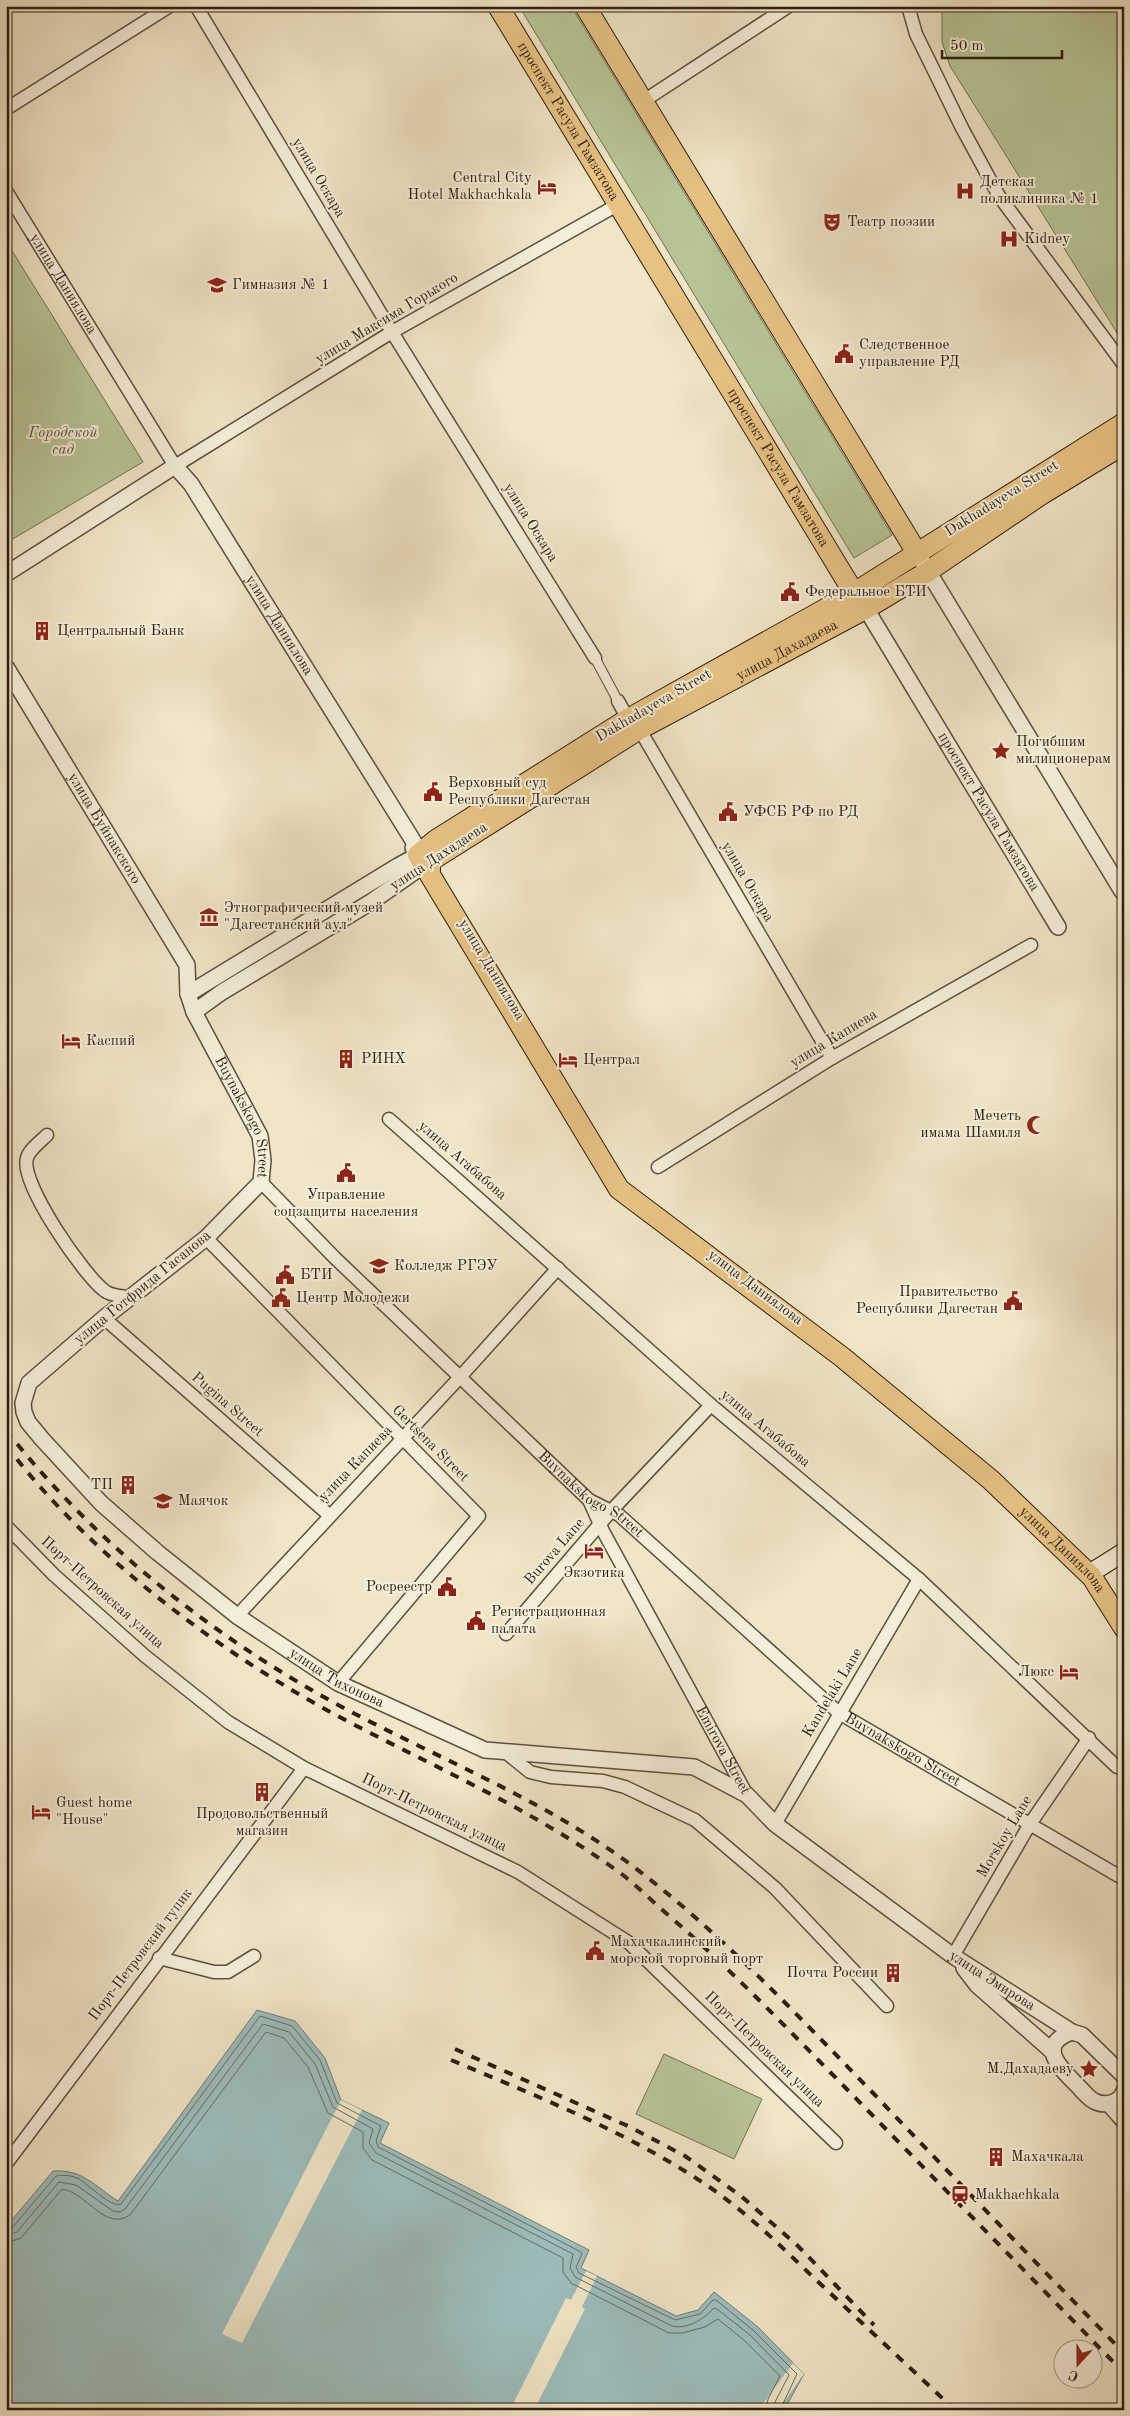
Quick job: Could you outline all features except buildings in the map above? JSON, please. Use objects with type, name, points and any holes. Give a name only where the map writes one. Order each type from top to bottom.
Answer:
[{"type":"main road","name":"проспект Расула Гамзатова","points":[[498,6],[854,593]]},
{"type":"main road","points":[[585,6],[917,552]]},
{"type":"main road","name":"Dakhadayeva Street","points":[[633,725],[854,593],[1124,424]]},
{"type":"main road","name":"улица Дахадаева","points":[[422,859],[633,725],[867,608],[927,572],[1042,494],[1124,444]]},
{"type":"main road","name":"улица Даниялова","points":[[422,859],[623,1187],[844,1354],[985,1470],[1092,1574],[1124,1619]]},
{"type":"main road","points":[[1092,1574],[1124,1552]]},
{"type":"main road","points":[[1092,1574],[1124,1556]]},
{"type":"main road","name":"улица Даниялова","points":[[1092,1574],[1124,1628]]},
{"type":"street","points":[[6,109],[170,6]]},
{"type":"street","name":"улица Оскара","points":[[196,6],[392,332],[594,658],[618,701],[633,725],[644,737],[832,1058]]},
{"type":"street","points":[[642,102],[789,6]]},
{"type":"street","points":[[908,6],[916,34],[999,196],[1124,365]]},
{"type":"street","name":"улица Даниялова","points":[[6,191],[174,467],[191,484],[342,724],[422,859]]},
{"type":"street","name":"улица Максима Горького","points":[[174,467],[392,332],[619,204]]},
{"type":"street","points":[[6,574],[174,467]]},
{"type":"street","points":[[917,552],[927,572],[1122,891]]},
{"type":"street","name":"проспект Расула Гамзатова","points":[[854,593],[867,608],[868,616],[1058,927]]},
{"type":"street","name":"улица Буйнакского","points":[[6,667],[187,965],[188,994]]},
{"type":"street","points":[[188,994],[398,866],[422,859]]},
{"type":"street","name":"улица Дахадаева","points":[[194,1012],[222,992],[371,902],[422,859]]},
{"type":"street","name":"улица Капиева","points":[[658,1167],[832,1058],[1031,945]]},
{"type":"street","name":"Buynakskogo Street","points":[[188,994],[194,1012],[260,1136],[263,1160],[261,1182],[335,1258],[589,1500],[619,1515],[840,1713],[1124,1879]]},
{"type":"street","name":"улица Агабабова","points":[[389,1119],[711,1405],[919,1579],[1089,1738],[1117,1768]]},
{"type":"street","points":[[47,1135],[27,1157],[26,1168],[48,1219],[66,1248],[106,1292],[131,1298]]},
{"type":"street","name":"улица Готфрида Гасанова","points":[[24,1393],[29,1383],[37,1375],[104,1318],[206,1238],[261,1182]]},
{"type":"street","name":"Gertsena Street","points":[[206,1238],[479,1516],[338,1683]]},
{"type":"street","name":"улица Капиева","points":[[237,1616],[328,1515],[461,1376],[558,1268]]},
{"type":"street","name":"Pugina Street","points":[[104,1318],[328,1515]]},
{"type":"street","name":"улица Тихонова","points":[[24,1393],[23,1403],[28,1422],[101,1502],[157,1552],[237,1616],[338,1683],[485,1750],[694,1767],[747,1795]]},
{"type":"street","name":"Burova Lane","points":[[506,1634],[611,1511],[711,1405]]},
{"type":"street","name":"Emirova Street","points":[[589,1500],[600,1524],[747,1795],[775,1824],[953,1956]]},
{"type":"street","name":"Порт-Петровская улица","points":[[6,1526],[54,1575],[145,1656],[228,1722],[304,1768],[518,1872],[628,1942],[836,2143]]},
{"type":"street","name":"Kandelaki Lane","points":[[775,1824],[919,1579]]},
{"type":"street","name":"Morskoy Lane","points":[[953,1956],[1030,1824],[1089,1738]]},
{"type":"street","points":[[504,1751],[530,1772],[551,1777],[603,1781],[625,1787],[695,1820],[774,1888],[887,2006]]},
{"type":"street","name":"Порт-Петровский тупик","points":[[6,2164],[159,1958],[304,1768]]},
{"type":"street","points":[[159,1958],[214,1972],[228,1972],[254,1956]]},
{"type":"street","name":"улица Эмирова","points":[[953,1956],[1072,2032],[1082,2035],[1124,2076]]},
{"type":"street","name":"улица Эмирова","points":[[953,1956],[978,1985],[1053,2052],[1055,2063],[1094,2102],[1109,2104],[1124,2121]]},
{"type":"street","points":[[1053,2052],[1056,2043],[1064,2035],[1072,2032]]},
{"type":"street","points":[[1109,2104],[1117,2101],[1124,2091]]},
{"type":"green space","points":[[519,6],[571,6],[892,535],[854,558]]},
{"type":"green space","points":[[942,6],[1124,6],[1124,344],[950,66],[942,42]]},
{"type":"green space","name":"Городской сад","points":[[6,241],[143,462],[6,543]]},
{"type":"green space","points":[[664,2054],[762,2099],[734,2159],[636,2114]]},
{"type":"water","points":[[257,2010],[295,2021],[325,2058],[341,2100],[389,2123],[380,2143],[589,2250],[581,2268],[676,2316],[698,2310],[714,2292],[758,2327],[804,2374],[784,2410],[6,2410],[6,2227],[53,2171],[63,2171],[80,2176],[118,2201]]},
{"type":"pier","points":[[341,2100],[362,2110],[242,2343],[222,2334]]},
{"type":"pier","points":[[586,2271],[597,2276],[582,2307],[585,2309],[534,2410],[510,2410],[566,2298],[571,2300]]},
{"type":"pier","points":[[793,2363],[804,2374],[778,2410],[758,2410]]},
{"type":"railway","points":[[6,1430],[76,1510],[115,1547],[155,1582],[241,1646],[331,1701],[562,1819],[634,1867],[666,1893],[728,1947],[787,2005],[1124,2353]]},
{"type":"railway","points":[[6,1445],[77,1526],[162,1601],[207,1635],[300,1695],[523,1812],[557,1831],[623,1875],[710,1952],[771,2012],[1124,2373]]},
{"type":"railway","points":[[455,2049],[630,2127],[685,2156],[741,2196],[798,2246],[874,2325]]},
{"type":"railway","points":[[451,2060],[549,2101],[613,2131],[705,2184],[762,2229],[955,2410]]},
{"type":"place","name":"Central City Hotel Makhachkala","points":[[547,187]]},
{"type":"place","name":"Детская поликлиника № 1","points":[[965,191]]},
{"type":"place","name":"Театр поэзии","points":[[832,222]]},
{"type":"place","name":"Kidney","points":[[1009,239]]},
{"type":"place","name":"Гимназия № 1","points":[[217,285]]},
{"type":"place","name":"Следственное управление РД","points":[[844,354]]},
{"type":"place","name":"Федеральное БТИ","points":[[790,592]]},
{"type":"place","name":"Центральный Банк","points":[[42,631]]},
{"type":"place","name":"Погибшим милиционерам","points":[[1001,751]]},
{"type":"place","name":"Верховный суд Республики Дагестан","points":[[433,792]]},
{"type":"place","name":"УФСБ РФ по РД","points":[[728,812]]},
{"type":"place","name":"Этнографический музей \"Дагестанский аул\"","points":[[209,917]]},
{"type":"place","name":"Каспий","points":[[71,1041]]},
{"type":"place","name":"РИНХ","points":[[346,1059]]},
{"type":"place","name":"Централ","points":[[568,1060]]},
{"type":"place","name":"Мечеть имама Шамиля","points":[[1036,1125]]},
{"type":"place","name":"Управление соцзащиты населения","points":[[346,1173]]},
{"type":"place","name":"Колледж РГЭУ","points":[[379,1266]]},
{"type":"place","name":"БТИ","points":[[285,1275]]},
{"type":"place","name":"Центр Молодежи","points":[[281,1298]]},
{"type":"place","name":"Правительство Республики Дагестан","points":[[1013,1301]]},
{"type":"place","name":"ТП","points":[[128,1485]]},
{"type":"place","name":"Маячок","points":[[163,1501]]},
{"type":"place","name":"Экзотика","points":[[594,1551]]},
{"type":"place","name":"Росреестр","points":[[447,1587]]},
{"type":"place","name":"Регистрационная палата","points":[[476,1621]]},
{"type":"place","name":"Люкс","points":[[1069,1672]]},
{"type":"place","name":"Продовольственный магазин","points":[[262,1792]]},
{"type":"place","name":"Guest home \"House\"","points":[[41,1812]]},
{"type":"place","name":"Махачкалинский морской торговый порт","points":[[595,1951]]},
{"type":"place","name":"Почта России","points":[[893,1973]]},
{"type":"place","name":"М.Дахадаеву","points":[[1089,2069]]},
{"type":"place","name":"Махачкала","points":[[996,2157]]},
{"type":"place","name":"Makhachkala","points":[[960,2195]]}]
